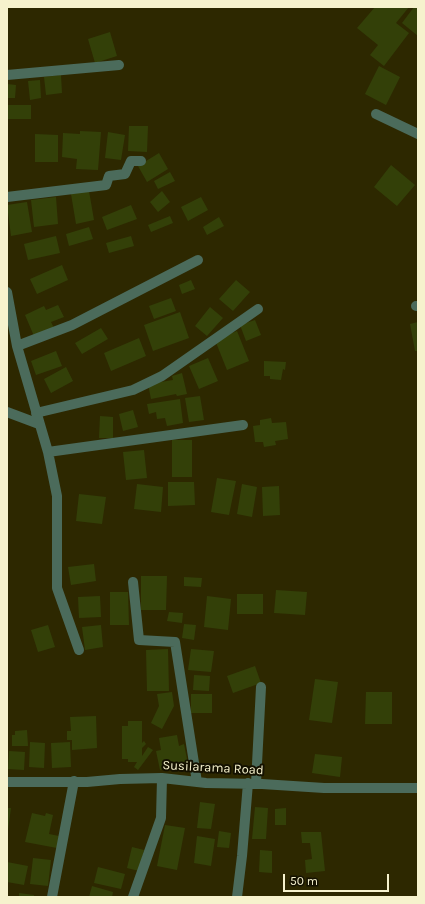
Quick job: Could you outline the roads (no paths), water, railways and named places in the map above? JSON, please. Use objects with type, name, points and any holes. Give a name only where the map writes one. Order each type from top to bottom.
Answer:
[{"type":"street","points":[[7,75],[119,65]]},
{"type":"street","points":[[376,114],[418,134]]},
{"type":"street","points":[[7,197],[106,185],[109,176],[125,174],[131,161],[141,161]]},
{"type":"street","points":[[17,346],[72,325],[198,260]]},
{"type":"street","points":[[7,292],[17,346],[48,452],[57,496],[57,588],[79,650]]},
{"type":"street","points":[[36,413],[133,390],[162,376],[258,309]]},
{"type":"street","points":[[7,412],[39,424]]},
{"type":"street","points":[[48,452],[243,425]]},
{"type":"street","points":[[133,582],[139,640],[175,642],[197,782]]},
{"type":"street","points":[[237,897],[262,707],[261,687]]},
{"type":"street","points":[[133,897],[161,818],[162,778]]},
{"type":"street","name":"Susilarama Road","points":[[7,782],[74,782],[162,778],[197,782],[252,783],[324,788],[418,788]]},
{"type":"street","points":[[52,897],[74,782]]}]
